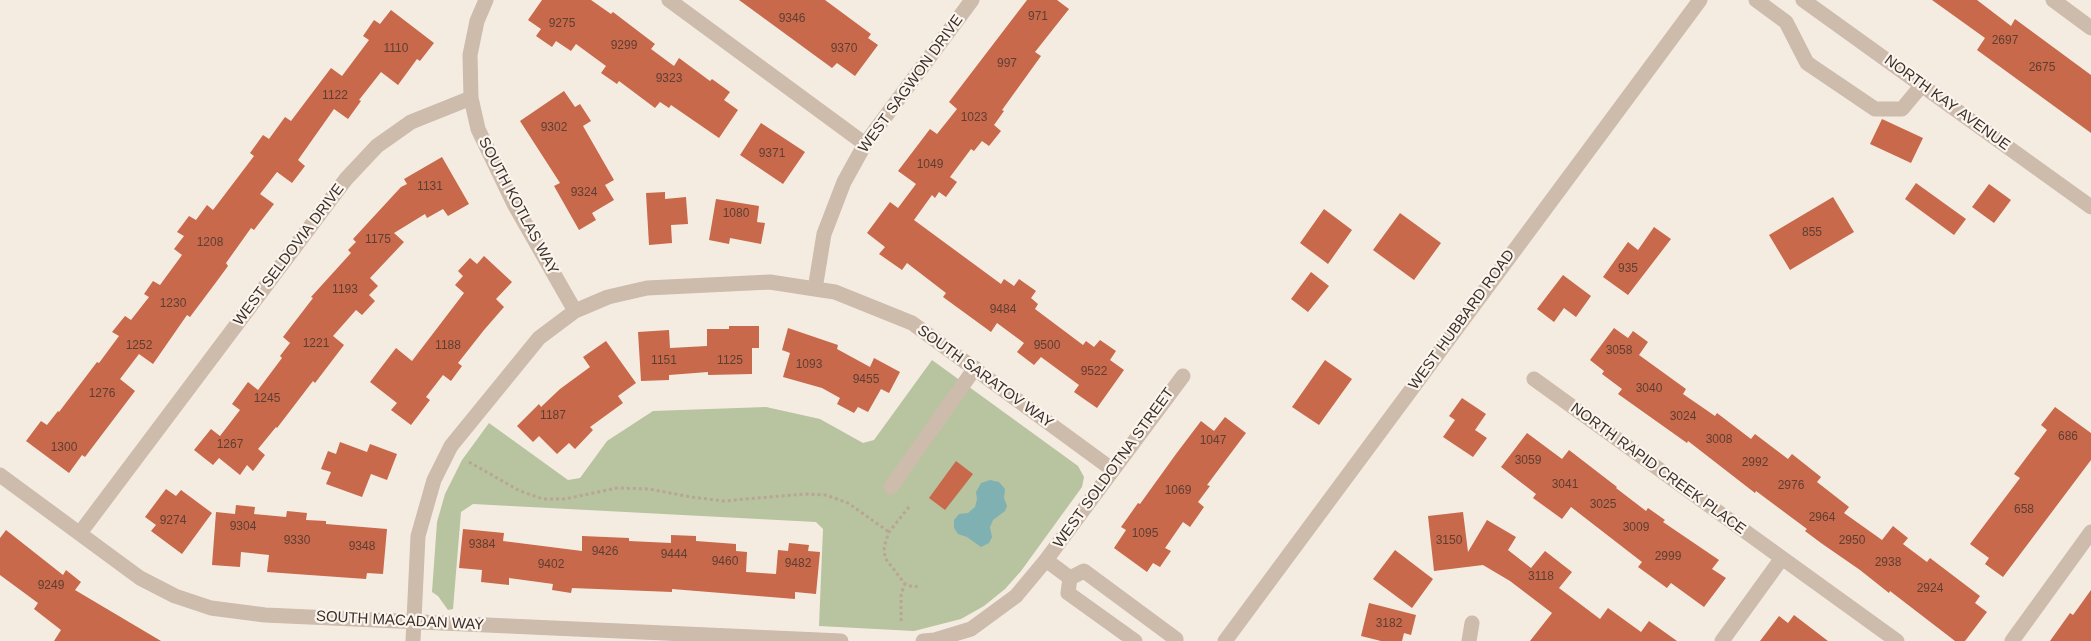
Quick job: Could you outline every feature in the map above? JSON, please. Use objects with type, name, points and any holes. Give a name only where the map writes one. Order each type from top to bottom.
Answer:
[{"type":"street","points":[[471,98],[470,55],[477,21],[486,0]]},
{"type":"street","points":[[669,0],[865,144]]},
{"type":"street","name":"WEST SAGWON DRIVE","points":[[815,289],[824,234],[844,182],[865,144],[972,0]]},
{"type":"street","name":"WEST HUBBARD ROAD","points":[[1225,641],[1700,0]]},
{"type":"street","points":[[1756,0],[1786,22],[1807,63],[1875,109],[1902,109],[1922,85]]},
{"type":"street","name":"NORTH KAY AVENUE","points":[[1803,0],[2090,205]]},
{"type":"street","points":[[2053,0],[2091,28]]},
{"type":"street","name":"SOUTH KOTLAS WAY","points":[[471,98],[478,129],[514,204],[575,311]]},
{"type":"street","name":"WEST SELDOVIA DRIVE","points":[[80,533],[346,179],[377,146],[411,122],[471,98]]},
{"type":"street","points":[[413,641],[418,536],[434,480],[451,446],[539,338],[575,311],[608,297],[647,288],[770,282],[815,289]]},
{"type":"street","name":"SOUTH SARATOV WAY","points":[[815,289],[835,292],[912,323],[1113,470]]},
{"type":"street","points":[[891,487],[975,368]]},
{"type":"street","name":"WEST SOLDOTNA STREET","points":[[1046,560],[1183,375]]},
{"type":"street","name":"NORTH RAPID CREEK PLACE","points":[[1534,379],[1897,641]]},
{"type":"street","name":"SOUTH MACADAN WAY","points":[[0,475],[140,578],[175,596],[211,608],[265,615],[841,641]]},
{"type":"street","points":[[2012,641],[2091,532]]},
{"type":"street","points":[[1722,641],[1782,558]]},
{"type":"street","points":[[923,641],[935,640],[971,629],[1016,596],[1046,560],[1070,578]]},
{"type":"street","points":[[1070,578],[1084,571],[1176,641]]},
{"type":"street","points":[[1070,578],[1068,593],[1135,641]]},
{"type":"street","points":[[1469,641],[1472,623]]},
{"type":"path","points":[[470,462],[520,491],[543,499],[565,499],[617,488],[650,489],[724,501],[804,494],[826,495],[848,503],[889,532]]},
{"type":"path","points":[[909,507],[889,532],[884,547],[885,558],[905,584],[913,587],[920,586]]},
{"type":"path","points":[[900,621],[901,594],[905,584]]},
{"type":"green space","points":[[932,360],[1078,466],[1084,477],[1082,487],[1021,571],[1005,589],[984,606],[961,619],[914,631],[819,626],[823,529],[816,522],[473,504],[461,512],[453,609],[448,610],[438,596],[432,592],[437,522],[445,494],[462,460],[489,423],[568,480],[580,478],[607,441],[653,411],[766,407],[820,419],[863,443],[874,440]]},
{"type":"water","points":[[990,480],[999,482],[1005,489],[1004,498],[1007,506],[1005,511],[993,520],[990,527],[992,537],[989,543],[981,547],[967,537],[958,534],[954,528],[954,520],[959,514],[968,513],[975,507],[976,492],[981,483]]},
{"type":"building","points":[[542,0],[591,0],[611,14],[613,12],[655,44],[651,49],[674,66],[679,58],[710,81],[712,79],[730,92],[724,100],[738,110],[719,138],[671,105],[669,108],[660,102],[655,108],[619,81],[617,84],[601,73],[606,66],[576,44],[571,51],[556,41],[552,47],[536,36],[541,29],[528,20]]},
{"type":"building","points":[[739,0],[825,0],[871,34],[868,38],[878,45],[855,76],[837,63],[832,68]]},
{"type":"building","points":[[1027,0],[1057,0],[1069,9],[1035,52],[1041,56],[1002,110],[1004,111],[994,125],[1001,131],[989,146],[982,141],[974,151],[971,149],[950,177],[957,182],[946,197],[939,192],[935,198],[932,195],[914,220],[1001,284],[1004,279],[1014,286],[1019,279],[1036,291],[1031,298],[1038,304],[1035,309],[1083,345],[1086,341],[1094,347],[1100,340],[1116,351],[1110,360],[1124,370],[1097,408],[1074,392],[1079,385],[1041,357],[1034,365],[1017,352],[1024,343],[997,323],[991,332],[943,297],[946,293],[907,263],[902,270],[879,254],[885,247],[867,233],[890,202],[898,208],[916,184],[898,171],[930,129],[937,134],[957,109],[949,102]]},
{"type":"building","points":[[1932,0],[1977,0],[2011,26],[2015,19],[2091,75],[2091,133],[1977,50],[1985,38]]},
{"type":"building","points":[[391,10],[434,43],[420,61],[417,59],[398,85],[381,72],[359,100],[361,101],[348,119],[334,109],[298,160],[305,166],[292,183],[277,172],[260,194],[274,204],[254,230],[251,228],[226,263],[228,266],[190,317],[187,315],[153,364],[139,354],[120,379],[135,391],[85,457],[82,455],[69,473],[26,441],[41,421],[47,425],[59,412],[119,336],[112,332],[125,316],[131,320],[149,297],[144,294],[153,281],[160,285],[182,255],[174,249],[184,236],[177,232],[189,216],[196,220],[207,205],[213,210],[254,156],[250,153],[263,135],[269,139],[285,117],[291,121],[331,68],[342,76],[369,40],[363,36],[374,20],[380,24]]},
{"type":"building","points":[[564,91],[575,107],[580,104],[591,121],[583,126],[614,180],[605,185],[614,200],[592,213],[596,220],[579,230],[554,186],[560,183],[520,121]]},
{"type":"building","points":[[1882,119],[1923,138],[1911,163],[1870,144]]},
{"type":"building","points":[[761,123],[805,152],[783,184],[740,155]]},
{"type":"building","points":[[442,157],[469,204],[448,216],[443,209],[427,218],[425,214],[394,233],[404,242],[370,278],[378,286],[369,295],[375,301],[362,315],[356,310],[333,336],[344,345],[315,383],[313,381],[258,449],[265,455],[253,471],[247,465],[240,475],[219,458],[213,465],[194,450],[211,429],[220,436],[240,410],[232,404],[248,382],[258,390],[282,358],[280,356],[290,343],[283,337],[313,298],[311,297],[351,253],[348,250],[356,242],[353,239],[401,187],[407,184],[404,179]]},
{"type":"building","points":[[1916,183],[1966,219],[1954,235],[1905,199]]},
{"type":"building","points":[[1989,184],[2011,200],[1994,223],[1972,207]]},
{"type":"building","points":[[665,192],[665,199],[686,197],[688,224],[671,225],[672,243],[649,245],[646,193]]},
{"type":"building","points":[[1833,197],[1854,232],[1790,270],[1769,235]]},
{"type":"building","points":[[716,199],[759,206],[757,222],[765,223],[761,244],[730,238],[729,244],[709,240]]},
{"type":"building","points":[[1324,209],[1352,230],[1328,264],[1300,243]]},
{"type":"building","points":[[1400,213],[1441,243],[1414,280],[1373,250]]},
{"type":"building","points":[[1654,227],[1671,239],[1628,295],[1603,277],[1628,242],[1638,250]]},
{"type":"building","points":[[484,256],[512,282],[496,299],[504,307],[458,363],[462,366],[451,381],[443,375],[426,397],[430,400],[411,425],[391,410],[397,403],[370,382],[396,348],[412,361],[464,293],[455,285],[463,276],[458,271],[470,258],[477,264]]},
{"type":"building","points":[[1311,272],[1329,286],[1308,312],[1291,299]]},
{"type":"building","points":[[1563,275],[1591,296],[1576,317],[1564,308],[1554,322],[1537,309]]},
{"type":"building","points":[[729,326],[759,326],[759,348],[752,348],[752,374],[708,375],[708,372],[669,375],[669,380],[641,381],[638,332],[669,330],[670,348],[707,346],[707,329],[729,329]]},
{"type":"building","points":[[788,328],[838,345],[837,349],[870,367],[874,358],[900,372],[889,393],[881,389],[868,412],[858,407],[854,413],[837,404],[840,398],[822,388],[783,377],[790,353],[782,350]]},
{"type":"building","points":[[1614,328],[1628,338],[1633,331],[1648,342],[1639,355],[1686,389],[1683,394],[1715,416],[1717,413],[1751,439],[1755,434],[1788,459],[1792,454],[1821,477],[1817,482],[1849,507],[1844,513],[1882,540],[1893,526],[1908,538],[1903,544],[1927,562],[1930,558],[1980,596],[1975,603],[1987,612],[1965,641],[1955,641],[1890,591],[1889,593],[1821,543],[1805,531],[1807,529],[1756,491],[1755,493],[1688,441],[1687,443],[1618,394],[1622,389],[1602,374],[1604,371],[1590,360]]},
{"type":"building","points":[[606,341],[636,383],[618,396],[623,403],[590,427],[593,430],[575,449],[569,443],[557,454],[539,436],[533,442],[517,426],[539,404],[541,407],[560,389],[590,367],[583,357]]},
{"type":"building","points":[[1325,360],[1352,379],[1319,425],[1292,407]]},
{"type":"building","points":[[1462,398],[1486,414],[1475,430],[1487,438],[1473,457],[1443,437],[1455,420],[1449,416]]},
{"type":"building","points":[[2055,407],[2091,433],[2091,460],[2003,577],[1985,564],[1989,558],[1970,544],[2020,478],[2014,474],[2047,430],[2041,425]]},
{"type":"building","points":[[1225,417],[1246,433],[1207,485],[1210,486],[1198,502],[1204,507],[1190,527],[1183,522],[1165,548],[1171,551],[1160,567],[1153,563],[1147,572],[1114,548],[1126,530],[1121,527],[1201,421],[1214,431]]},
{"type":"building","points":[[1527,433],[1562,459],[1569,450],[1646,511],[1648,508],[1665,520],[1663,522],[1719,560],[1712,569],[1726,578],[1704,607],[1671,583],[1667,588],[1638,567],[1642,562],[1571,507],[1562,519],[1533,498],[1536,494],[1501,467]]},
{"type":"building","points":[[340,442],[367,452],[370,444],[397,454],[387,480],[371,474],[362,497],[326,484],[331,472],[321,469],[328,451],[336,454]]},
{"type":"building","points":[[956,461],[973,474],[945,510],[929,498]]},
{"type":"building","points":[[166,489],[176,496],[181,490],[212,513],[182,554],[151,531],[156,525],[145,517]]},
{"type":"building","points":[[236,505],[255,507],[254,514],[286,517],[287,511],[307,513],[306,520],[326,521],[326,524],[387,529],[383,574],[367,573],[366,579],[267,572],[269,555],[241,552],[240,567],[212,565],[216,512],[235,514]]},
{"type":"building","points":[[1463,512],[1468,552],[1487,520],[1516,537],[1508,550],[1531,568],[1545,551],[1572,572],[1559,588],[1600,619],[1608,608],[1641,632],[1649,621],[1677,641],[1530,641],[1552,613],[1510,581],[1483,565],[1434,571],[1428,516]]},
{"type":"building","points":[[463,529],[504,533],[503,541],[582,551],[582,536],[671,543],[671,535],[696,536],[696,541],[736,544],[736,551],[747,552],[746,572],[776,574],[778,550],[788,551],[789,543],[809,545],[808,551],[820,552],[816,594],[795,592],[795,599],[672,589],[672,592],[572,588],[571,593],[552,590],[553,584],[509,578],[509,585],[481,582],[482,570],[459,568]]},
{"type":"building","points":[[6,530],[63,575],[66,570],[81,582],[75,590],[161,641],[54,641],[61,630],[34,609],[38,603],[0,575],[0,538]]},
{"type":"building","points":[[1395,550],[1433,579],[1412,608],[1373,579]]},
{"type":"building","points":[[2091,590],[2091,641],[2050,641],[2070,613],[2073,615]]},
{"type":"building","points":[[1369,603],[1416,615],[1411,635],[1404,633],[1402,641],[1381,641],[1361,636]]},
{"type":"building","points":[[1794,615],[1828,641],[1760,641],[1779,616],[1788,623]]}]
